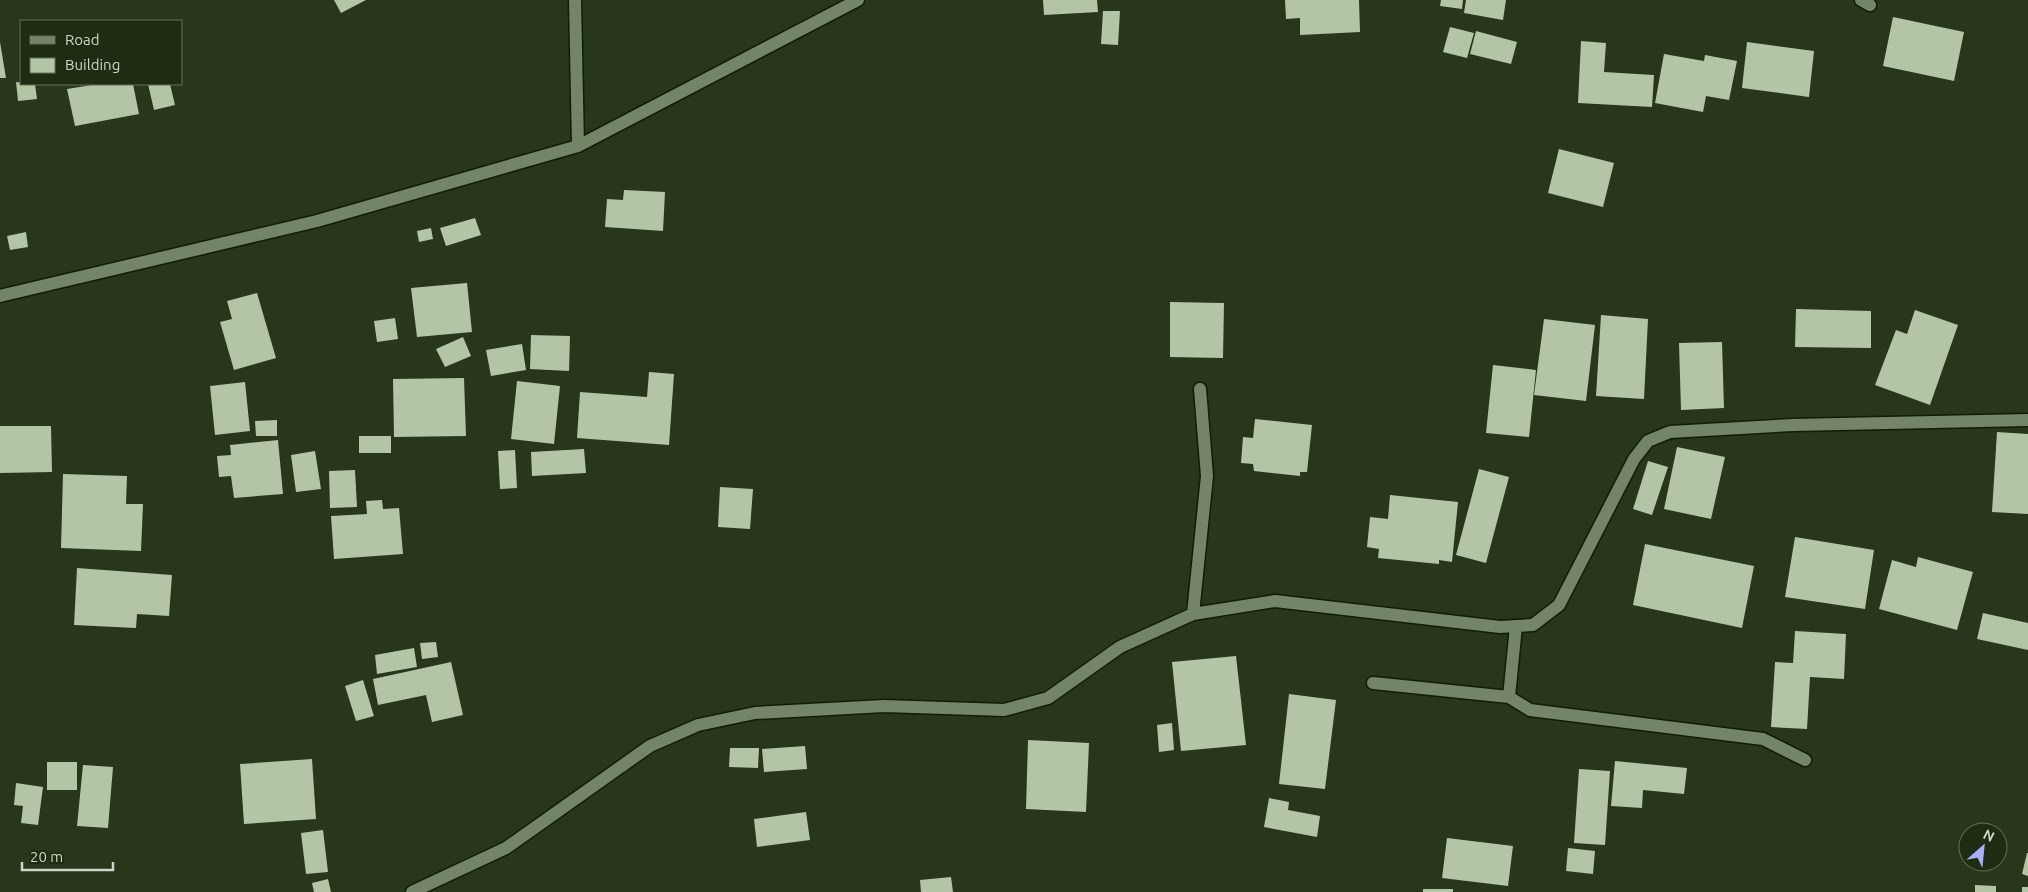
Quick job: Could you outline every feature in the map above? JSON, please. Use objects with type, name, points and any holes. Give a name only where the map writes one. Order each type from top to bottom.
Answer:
[{"type":"street","points":[[576,0],[578,146]]},
{"type":"street","points":[[0,296],[317,221],[578,146],[858,0]]},
{"type":"street","points":[[1192,614],[1207,476],[1200,389]]},
{"type":"street","points":[[412,892],[506,848],[650,746],[698,725],[755,713],[884,706],[1004,710],[1048,698],[1120,647],[1192,614],[1276,601],[1500,628],[1532,624],[1559,606],[1634,459],[1648,441],[1670,432],[1793,424],[2028,420]]},
{"type":"street","points":[[1509,697],[1516,626]]},
{"type":"street","points":[[1373,683],[1509,697],[1530,710],[1764,739],[1805,760]]},
{"type":"building","points":[[334,0],[366,0],[341,13]]},
{"type":"building","points":[[1043,0],[1097,0],[1098,12],[1044,15]]},
{"type":"building","points":[[1285,0],[1359,0],[1360,32],[1300,35],[1300,18],[1286,19]]},
{"type":"building","points":[[1441,0],[1463,0],[1462,9],[1440,6]]},
{"type":"building","points":[[1466,0],[1506,0],[1503,20],[1464,13]]},
{"type":"building","points":[[1103,11],[1120,11],[1118,45],[1101,44]]},
{"type":"building","points":[[1893,17],[1964,32],[1954,81],[1883,66]]},
{"type":"building","points":[[1450,27],[1474,33],[1467,58],[1443,52]]},
{"type":"building","points":[[1476,31],[1517,42],[1511,64],[1470,54]]},
{"type":"building","points":[[1581,41],[1606,43],[1604,72],[1654,75],[1652,107],[1578,103]]},
{"type":"building","points":[[0,42],[6,78],[0,78]]},
{"type":"building","points":[[1747,42],[1814,51],[1809,97],[1742,88]]},
{"type":"building","points":[[1664,54],[1704,61],[1705,55],[1737,61],[1729,100],[1706,96],[1703,112],[1655,103]]},
{"type":"building","points":[[16,82],[20,82],[20,85],[35,85],[37,99],[18,101]]},
{"type":"building","points":[[92,85],[133,85],[139,114],[75,126],[67,89]]},
{"type":"building","points":[[148,85],[170,85],[175,105],[154,110]]},
{"type":"building","points":[[1559,149],[1614,163],[1603,207],[1548,193]]},
{"type":"building","points":[[624,190],[665,192],[663,231],[605,227],[607,199],[623,200]]},
{"type":"building","points":[[475,218],[481,235],[446,246],[440,228]]},
{"type":"building","points":[[431,228],[433,239],[419,242],[417,231]]},
{"type":"building","points":[[26,232],[28,247],[10,250],[7,236]]},
{"type":"building","points":[[467,283],[472,332],[417,337],[411,288]]},
{"type":"building","points":[[257,293],[276,358],[234,370],[220,322],[232,319],[227,301]]},
{"type":"building","points":[[1170,302],[1224,303],[1223,358],[1170,357]]},
{"type":"building","points":[[1796,309],[1871,311],[1871,348],[1795,347]]},
{"type":"building","points":[[1915,310],[1958,325],[1930,405],[1875,385],[1896,330],[1907,334]]},
{"type":"building","points":[[1601,315],[1648,319],[1644,399],[1596,396]]},
{"type":"building","points":[[395,318],[398,339],[377,342],[374,321]]},
{"type":"building","points":[[1544,319],[1595,325],[1586,401],[1534,395]]},
{"type":"building","points":[[531,335],[570,336],[569,371],[530,369]]},
{"type":"building","points":[[463,337],[471,356],[445,367],[436,349]]},
{"type":"building","points":[[1722,342],[1724,408],[1681,410],[1679,343]]},
{"type":"building","points":[[522,344],[526,370],[491,376],[486,350]]},
{"type":"building","points":[[1493,365],[1536,370],[1529,437],[1486,433]]},
{"type":"building","points":[[649,372],[674,374],[669,445],[577,438],[580,392],[647,397]]},
{"type":"building","points":[[464,378],[466,436],[394,437],[393,379]]},
{"type":"building","points":[[517,381],[560,386],[554,444],[511,439]]},
{"type":"building","points":[[245,382],[250,431],[215,435],[210,386]]},
{"type":"building","points":[[1255,419],[1312,425],[1307,472],[1300,472],[1300,476],[1254,471],[1253,464],[1241,463],[1243,437],[1253,438]]},
{"type":"building","points":[[277,420],[277,436],[256,436],[255,421]]},
{"type":"building","points":[[0,426],[51,426],[52,472],[0,473]]},
{"type":"building","points":[[1997,432],[2028,434],[2028,514],[1992,512]]},
{"type":"building","points":[[359,436],[391,436],[391,453],[359,453]]},
{"type":"building","points":[[278,440],[283,494],[234,498],[231,476],[219,477],[217,456],[231,455],[230,445]]},
{"type":"building","points":[[1677,447],[1725,457],[1711,519],[1664,509]]},
{"type":"building","points":[[584,449],[586,473],[532,476],[531,452]]},
{"type":"building","points":[[515,450],[517,488],[500,489],[498,451]]},
{"type":"building","points":[[315,451],[321,489],[296,492],[291,455]]},
{"type":"building","points":[[1648,461],[1668,467],[1652,515],[1633,509]]},
{"type":"building","points":[[1479,469],[1509,477],[1486,563],[1456,555]]},
{"type":"building","points":[[355,470],[357,507],[330,508],[329,471]]},
{"type":"building","points":[[63,474],[127,476],[126,504],[143,504],[141,551],[61,548]]},
{"type":"building","points":[[720,487],[753,489],[750,529],[718,527]]},
{"type":"building","points":[[1390,495],[1458,502],[1452,562],[1439,560],[1439,564],[1378,558],[1379,549],[1367,547],[1370,517],[1388,519]]},
{"type":"building","points":[[382,500],[383,509],[399,508],[403,554],[334,559],[331,516],[367,514],[366,501]]},
{"type":"building","points":[[1795,537],[1874,550],[1865,609],[1785,597]]},
{"type":"building","points":[[1645,544],[1754,566],[1742,628],[1633,605]]},
{"type":"building","points":[[1918,557],[1973,572],[1957,630],[1879,609],[1892,560],[1916,567]]},
{"type":"building","points":[[77,568],[172,575],[169,616],[137,614],[136,628],[74,625]]},
{"type":"building","points":[[1983,613],[2028,623],[2028,650],[1977,639]]},
{"type":"building","points":[[1795,631],[1846,634],[1844,679],[1810,677],[1807,729],[1771,727],[1775,662],[1793,663]]},
{"type":"building","points":[[436,642],[438,657],[422,659],[420,643]]},
{"type":"building","points":[[414,648],[417,667],[377,674],[375,655]]},
{"type":"building","points":[[1236,656],[1246,745],[1181,751],[1172,662]]},
{"type":"building","points":[[451,662],[463,715],[432,722],[426,695],[378,705],[373,679]]},
{"type":"building","points":[[363,680],[374,716],[356,721],[345,686]]},
{"type":"building","points":[[1289,694],[1336,700],[1325,789],[1279,784]]},
{"type":"building","points":[[1172,723],[1174,750],[1159,752],[1157,725]]},
{"type":"building","points":[[1028,740],[1089,743],[1086,812],[1026,809]]},
{"type":"building","points":[[805,746],[807,769],[764,772],[762,749]]},
{"type":"building","points":[[730,748],[759,748],[758,768],[729,767]]},
{"type":"building","points":[[312,759],[316,819],[244,824],[240,764]]},
{"type":"building","points":[[1615,761],[1687,768],[1684,794],[1643,790],[1642,808],[1611,806]]},
{"type":"building","points":[[47,762],[77,762],[77,790],[47,790]]},
{"type":"building","points":[[83,765],[113,767],[108,828],[77,826]]},
{"type":"building","points":[[1579,769],[1610,771],[1605,845],[1574,843]]},
{"type":"building","points":[[16,783],[43,787],[38,825],[21,823],[23,806],[14,805]]},
{"type":"building","points":[[1269,798],[1289,802],[1288,810],[1320,816],[1317,837],[1264,827]]},
{"type":"building","points":[[806,812],[810,840],[757,847],[754,819]]},
{"type":"building","points":[[323,830],[328,872],[306,874],[301,833]]},
{"type":"building","points":[[1447,838],[1513,846],[1508,886],[1442,878]]},
{"type":"building","points":[[1568,848],[1595,851],[1593,874],[1566,871]]},
{"type":"building","points":[[2028,853],[2028,876],[2022,874]]},
{"type":"building","points":[[951,877],[953,892],[921,892],[920,880]]},
{"type":"building","points":[[328,879],[331,892],[314,892],[312,883]]},
{"type":"building","points":[[1975,885],[1996,886],[1996,892],[1975,892]]},
{"type":"building","points":[[2022,887],[2028,887],[2028,892],[2022,892]]},
{"type":"building","points":[[1423,889],[1453,889],[1453,892],[1423,892]]}]
